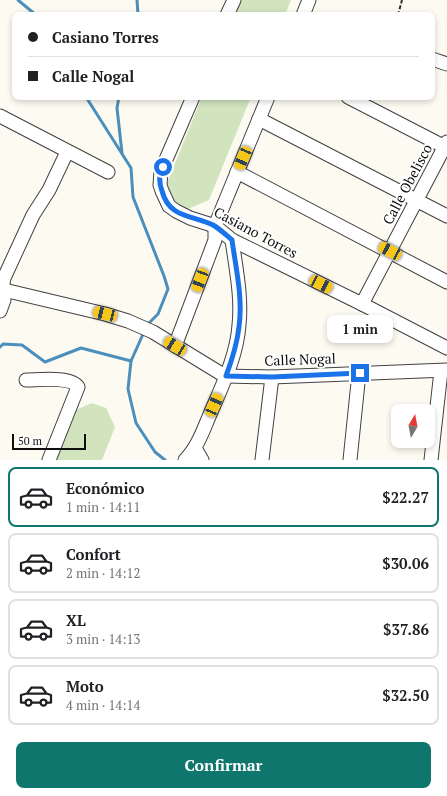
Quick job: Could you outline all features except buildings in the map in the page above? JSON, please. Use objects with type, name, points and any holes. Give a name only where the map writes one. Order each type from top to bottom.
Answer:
[{"type":"street","points":[[228,12],[234,0]]},
{"type":"street","points":[[305,12],[309,0]]},
{"type":"street","points":[[435,60],[447,64]]},
{"type":"street","name":"Casiano Torres","points":[[191,100],[161,171],[160,185],[164,198],[169,206],[183,215],[215,226],[232,240],[447,348]]},
{"type":"street","points":[[175,346],[215,240],[215,226],[267,100]]},
{"type":"street","points":[[354,100],[446,146]]},
{"type":"street","points":[[0,116],[108,172]]},
{"type":"street","points":[[259,119],[447,216]]},
{"type":"street","name":"Calle Obelisco","points":[[362,304],[446,146]]},
{"type":"street","points":[[0,312],[4,300],[2,289],[4,278],[33,215],[49,190],[67,152]]},
{"type":"street","points":[[237,172],[447,282]]},
{"type":"street","points":[[185,460],[195,448],[226,376],[238,337],[240,293],[232,240]]},
{"type":"street","points":[[2,289],[105,314],[139,325],[226,376]]},
{"type":"street","points":[[431,460],[444,370]]},
{"type":"street","name":"Calle Nogal","points":[[226,376],[272,377],[444,370]]},
{"type":"street","points":[[350,460],[360,373]]},
{"type":"street","points":[[262,460],[272,377]]},
{"type":"street","points":[[26,380],[69,380],[78,386],[49,460]]},
{"type":"street","points":[[195,448],[202,460]]},
{"type":"path","points":[[399,12],[402,0]]},
{"type":"green space","points":[[241,0],[291,0],[286,12],[236,12]]},
{"type":"green space","points":[[201,100],[250,100],[209,200],[188,209],[173,203],[167,183]]},
{"type":"green space","points":[[92,403],[106,408],[115,427],[102,460],[54,460],[73,411]]},
{"type":"waterway","points":[[18,0],[32,12]]},
{"type":"waterway","points":[[137,0],[138,12]]},
{"type":"waterway","points":[[88,100],[131,168],[133,197],[168,289],[158,314],[147,325]]},
{"type":"waterway","points":[[118,100],[117,108],[122,153]]},
{"type":"waterway","points":[[144,332],[131,361],[128,389],[136,423],[155,452],[165,460]]},
{"type":"waterway","points":[[0,347],[3,344],[22,345],[45,362],[81,348],[131,361]]},
{"type":"route","points":[[163,167],[160,176],[160,185],[164,198],[169,206],[183,215],[215,226],[232,240],[240,293],[240,315],[238,337],[226,376],[272,377],[360,373]]}]
